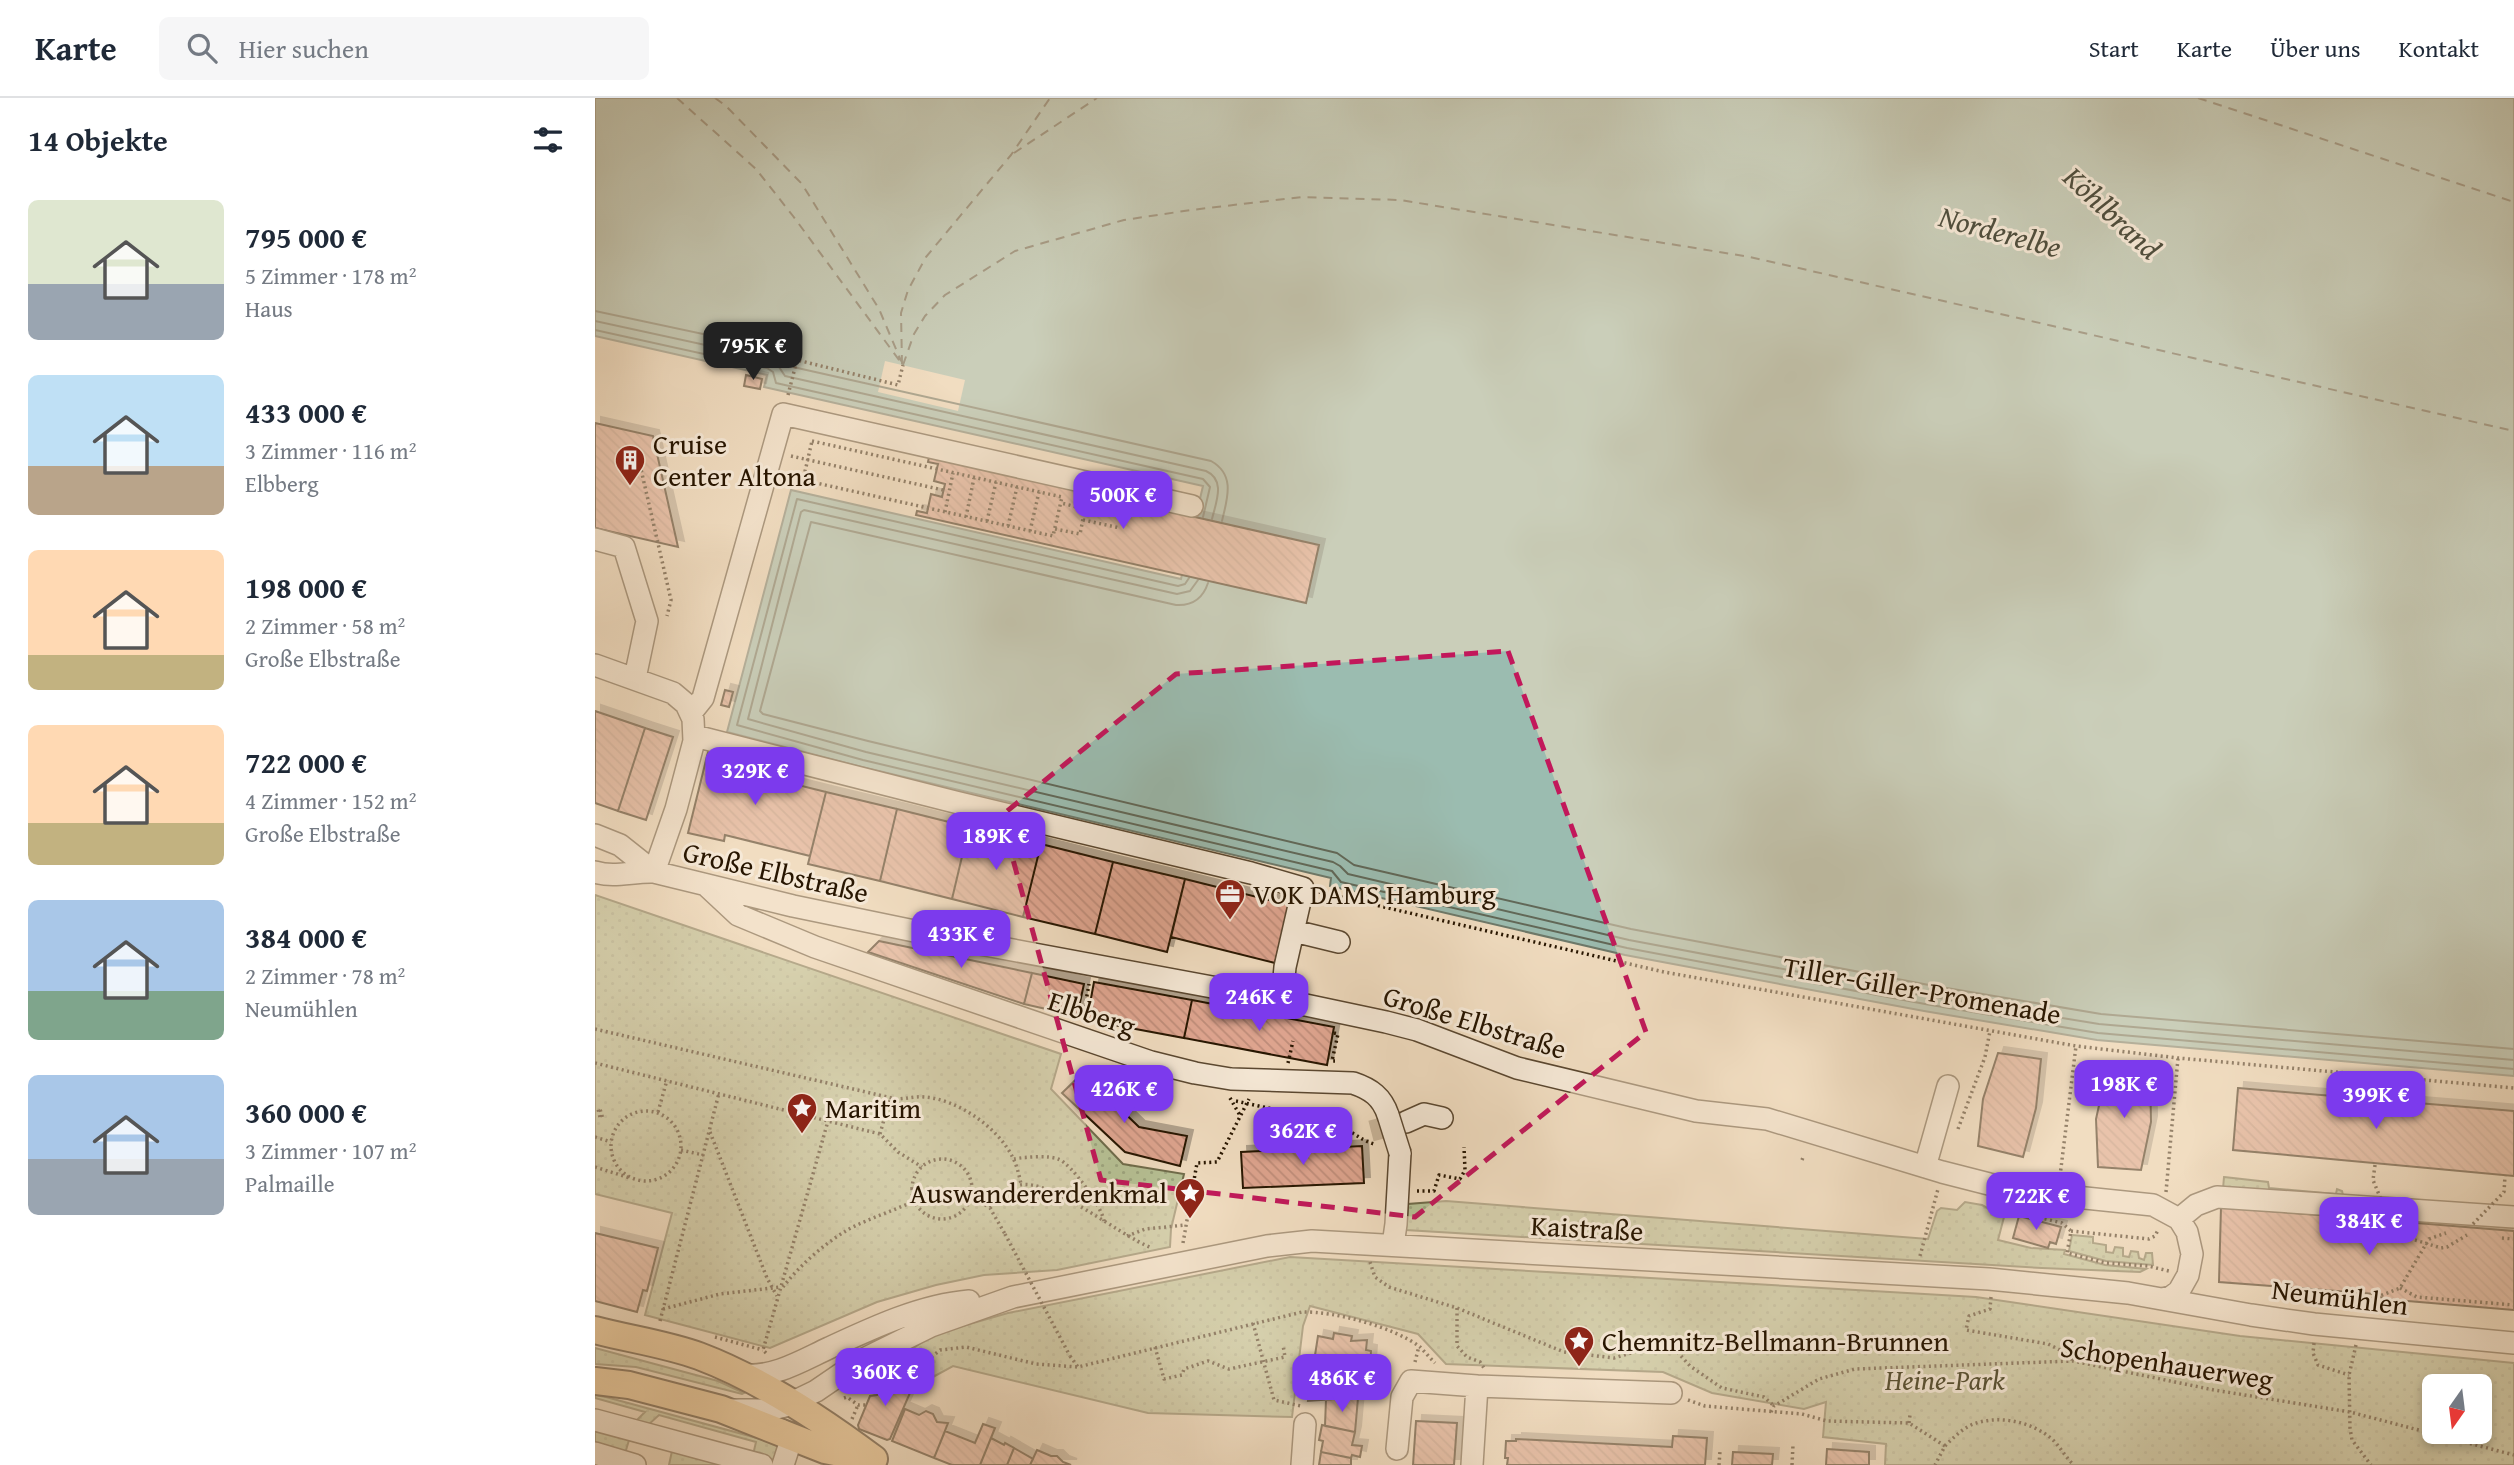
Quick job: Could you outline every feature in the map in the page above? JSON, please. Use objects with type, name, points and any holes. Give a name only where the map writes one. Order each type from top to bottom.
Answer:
[{"type":"main road","points":[[595,1330],[698,1356],[843,1437],[873,1459],[825,1450],[721,1409],[629,1385],[595,1381]]},
{"type":"street","points":[[691,713],[703,698],[783,414],[1192,506]]},
{"type":"street","points":[[595,539],[624,547],[647,621],[635,678]]},
{"type":"street","points":[[595,665],[673,694],[686,704],[691,713],[695,736],[676,809],[654,872]]},
{"type":"street","points":[[695,736],[1303,888],[1285,967],[1282,1000]]},
{"type":"street","name":"Große Elbstraße","points":[[595,835],[620,845],[643,866],[654,872],[707,886],[1039,957],[1282,1000],[1417,1031],[1517,1068],[1696,1111],[1778,1122],[1989,1184],[2057,1196],[2145,1204],[2172,1215]]},
{"type":"street","name":"Große Elbstraße","points":[[595,872],[614,875],[654,872]]},
{"type":"street","name":"Elbberg","points":[[707,886],[738,915],[815,947],[1079,1033],[1151,1062],[1231,1079],[1353,1083],[1366,1087],[1376,1094],[1397,1119],[1400,1153],[1395,1235]]},
{"type":"street","points":[[1294,931],[1339,942]]},
{"type":"street","points":[[1934,1170],[1948,1086]]},
{"type":"street","points":[[1397,1119],[1424,1114],[1441,1118]]},
{"type":"street","points":[[2162,1299],[2179,1291],[2188,1275],[2191,1261],[2191,1245],[2187,1232],[2172,1215],[2217,1197],[2514,1217]]},
{"type":"street","name":"Kaistraße","points":[[734,1374],[761,1375],[779,1363],[829,1348],[917,1312],[961,1301],[1013,1297],[1289,1242],[1363,1244],[1395,1235],[1989,1279],[2129,1293],[2162,1299]]},
{"type":"street","name":"Kaistraße","points":[[779,1363],[776,1401],[816,1391],[860,1361],[931,1326],[1013,1297]]},
{"type":"street","name":"Neumühlen","points":[[2162,1299],[2314,1324],[2514,1343]]},
{"type":"street","points":[[1472,1465],[1481,1378]]},
{"type":"street","points":[[1397,1449],[1402,1397],[1411,1381],[1481,1378],[1671,1393]]},
{"type":"street","points":[[721,1409],[776,1401],[775,1423],[792,1437],[783,1465]]},
{"type":"street","points":[[595,1420],[762,1465]]},
{"type":"street","points":[[1302,1465],[1305,1424]]},
{"type":"street","points":[[595,1454],[635,1465]]},
{"type":"path","points":[[789,393],[797,360],[898,384],[902,365]]},
{"type":"path","points":[[801,458],[943,490]]},
{"type":"path","points":[[807,460],[803,480],[1053,536],[1062,497]]},
{"type":"path","points":[[640,465],[655,525]]},
{"type":"path","points":[[945,512],[953,472]]},
{"type":"path","points":[[966,517],[975,477]]},
{"type":"path","points":[[987,521],[996,482]]},
{"type":"path","points":[[1008,526],[1017,487]]},
{"type":"path","points":[[1030,531],[1039,492]]},
{"type":"path","points":[[1055,529],[1080,534],[1085,509],[1061,503]]},
{"type":"path","points":[[1083,520],[1120,528]]},
{"type":"path","name":"Tiller-Giller-Promenade","points":[[1329,894],[1664,972],[2076,1046],[2178,1058],[2514,1088]]},
{"type":"path","points":[[1079,1033],[1093,965]]},
{"type":"path","points":[[595,1029],[890,1097],[902,1099],[923,1096],[947,1101],[996,1135],[1014,1160],[1021,1184]]},
{"type":"path","points":[[1956,1134],[1985,1057],[1990,1031]]},
{"type":"path","points":[[1333,1032],[1338,1034],[1332,1061],[1343,1063]]},
{"type":"path","points":[[2057,1196],[2076,1046]]},
{"type":"path","points":[[1989,1184],[1986,1202],[2003,1214],[2010,1216],[2020,1213],[2062,1223],[2071,1231],[2153,1239],[2172,1215],[2178,1058]]},
{"type":"path","points":[[595,1063],[880,1134],[898,1152],[922,1167]]},
{"type":"path","points":[[658,1113],[667,1080]]},
{"type":"path","points":[[660,1321],[719,1093]]},
{"type":"path","points":[[1186,1262],[1183,1242],[1197,1163],[1217,1161],[1251,1096]]},
{"type":"path","points":[[880,1134],[890,1097]]},
{"type":"path","points":[[1230,1099],[1323,1120],[1374,1144]]},
{"type":"path","points":[[595,1167],[634,1178],[647,1181],[665,1175],[678,1162],[680,1136],[675,1125],[658,1113],[643,1111],[630,1115],[616,1128],[611,1142],[612,1153],[623,1172],[634,1178]]},
{"type":"path","points":[[1323,1120],[1333,1113]]},
{"type":"path","points":[[1297,1114],[1299,1149]]},
{"type":"path","points":[[779,1363],[763,1350],[828,1121]]},
{"type":"path","points":[[709,1130],[734,1197],[778,1298]]},
{"type":"path","points":[[595,1137],[611,1142]]},
{"type":"path","points":[[1416,1191],[1434,1191],[1439,1175],[1460,1179],[1465,1170],[1464,1147]]},
{"type":"path","points":[[681,1150],[703,1155]]},
{"type":"path","points":[[1014,1160],[1032,1156],[1062,1161],[1098,1203],[1104,1222]]},
{"type":"path","points":[[939,1160],[957,1164],[969,1178],[971,1196],[961,1212],[944,1219],[927,1215],[914,1201],[913,1183],[922,1167],[939,1160]]},
{"type":"path","points":[[2375,1165],[2374,1180],[2387,1214]]},
{"type":"path","points":[[1923,1238],[1934,1170]]},
{"type":"path","points":[[2473,1224],[2504,1192],[2505,1176]]},
{"type":"path","points":[[990,1208],[1021,1184],[1036,1186],[1052,1191],[1127,1236],[1162,1252]]},
{"type":"path","points":[[971,1196],[990,1208],[1078,1367]]},
{"type":"path","points":[[781,1289],[791,1276],[850,1228],[914,1201]]},
{"type":"path","points":[[1127,1236],[1145,1229],[1186,1225]]},
{"type":"path","points":[[2345,1227],[2386,1231],[2441,1248],[2463,1236],[2477,1236]]},
{"type":"path","points":[[2071,1231],[2067,1253],[2106,1263],[2148,1266],[2188,1275]]},
{"type":"path","points":[[2379,1297],[2400,1288],[2429,1239],[2444,1234]]},
{"type":"path","points":[[2490,1237],[2514,1239]]},
{"type":"path","points":[[1363,1244],[1375,1277],[1389,1287],[1457,1308],[1564,1352],[1614,1358],[1634,1352],[1652,1342],[1663,1341],[1671,1345],[1690,1366],[1722,1388],[1764,1396],[1774,1406],[1771,1412]]},
{"type":"path","points":[[2400,1288],[2417,1297],[2514,1305]]},
{"type":"path","points":[[663,1309],[720,1294],[781,1289]]},
{"type":"path","points":[[1991,1301],[1990,1309],[1969,1316],[1966,1330],[2048,1344],[2068,1353],[2073,1361]]},
{"type":"path","points":[[1457,1308],[1457,1346],[1467,1357],[1480,1362],[1481,1378]]},
{"type":"path","points":[[900,1378],[909,1376],[940,1349],[966,1347],[1037,1364],[1078,1367],[1301,1312],[1321,1311],[1389,1331],[1419,1346],[1431,1359]]},
{"type":"path","points":[[1253,1324],[1274,1400],[1306,1407],[1305,1424]]},
{"type":"path","points":[[1155,1347],[1164,1379],[1182,1375],[1184,1369],[1208,1361],[1229,1368],[1285,1357],[1283,1345]]},
{"type":"path","points":[[2313,1353],[2318,1365],[2349,1375]]},
{"type":"path","points":[[2354,1357],[2349,1375],[2352,1440],[2371,1465]]},
{"type":"path","name":"Schopenhauerweg","points":[[1774,1406],[1819,1379],[1855,1369],[2073,1361],[2214,1390],[2350,1412],[2514,1455]]},
{"type":"path","points":[[1671,1393],[1705,1406],[1802,1414],[1827,1421],[1909,1423],[1945,1446]]},
{"type":"path","points":[[839,1400],[847,1397],[858,1405],[867,1405]]},
{"type":"path","points":[[1909,1423],[1910,1415]]},
{"type":"path","points":[[1935,1465],[1945,1446],[1969,1426],[1988,1420],[2014,1422],[2039,1430],[2054,1441],[2074,1465]]},
{"type":"path","points":[[1792,1465],[1793,1446]]},
{"type":"path","points":[[1719,1465],[1720,1451]]},
{"type":"highlighted area","points":[[1508,651],[1646,1032],[1415,1217],[1101,1180],[1001,816],[1176,674]]},
{"type":"green space","points":[[595,895],[1061,1054],[1051,1089],[1123,1164],[1184,1174],[1171,1229],[1170,1247],[1057,1270],[984,1275],[936,1285],[877,1302],[770,1348],[645,1315],[672,1213],[595,1194]]},
{"type":"green space","points":[[2224,1177],[2268,1182],[2269,1188],[2336,1194],[2337,1189],[2342,1191],[2343,1195],[2223,1189]]},
{"type":"green space","points":[[1446,1201],[1928,1239],[1937,1211],[1941,1208],[1957,1210],[1965,1202],[1982,1205],[2004,1217],[1998,1240],[2031,1248],[2065,1250],[2064,1254],[2105,1265],[2146,1269],[2140,1272],[2042,1268],[1406,1230],[1408,1204]]},
{"type":"green space","points":[[2072,1235],[2093,1237],[2093,1243],[2106,1245],[2106,1252],[2113,1253],[2115,1247],[2123,1248],[2123,1256],[2129,1257],[2131,1251],[2138,1252],[2139,1258],[2144,1260],[2146,1253],[2152,1253],[2153,1265],[2106,1261],[2069,1251]]},
{"type":"green space","name":"Heine-Park","points":[[1290,1257],[1976,1297],[2240,1336],[2514,1363],[2514,1465],[1885,1465],[1886,1444],[1823,1437],[1826,1402],[1804,1409],[1712,1393],[1663,1372],[1446,1364],[1418,1334],[1310,1306],[1303,1326],[1292,1417],[1148,1413],[953,1366],[922,1383],[898,1360],[931,1335],[1008,1313]]},
{"type":"green space","points":[[595,1348],[718,1381],[744,1393],[636,1367],[595,1364]]},
{"type":"green space","points":[[595,1395],[783,1445],[774,1460],[753,1455],[756,1442],[659,1415],[647,1426],[634,1423],[645,1412],[595,1398]]},
{"type":"green space","points":[[595,1428],[648,1445],[629,1440],[624,1457],[595,1450]]},
{"type":"green space","points":[[672,1451],[735,1465],[669,1465]]},
{"type":"water","points":[[595,98],[2514,98],[2514,1076],[2097,1040],[1924,1011],[1625,955],[1330,886],[1331,878],[862,767],[727,732],[791,490],[1181,579],[1203,486],[764,387],[767,375],[595,336]]},
{"type":"pier","points":[[885,361],[965,380],[958,411],[878,392]]},
{"type":"building","points":[[746,375],[762,379],[760,389],[744,386]]},
{"type":"building","name":"Cruise Center Altona","points":[[595,423],[653,436],[678,547],[595,528]]},
{"type":"building","points":[[929,457],[1319,545],[1306,603],[916,515],[917,511],[927,513],[931,494],[942,497],[945,484],[934,481],[938,464],[928,462]]},
{"type":"building","points":[[725,690],[733,692],[729,707],[721,705]]},
{"type":"building","points":[[595,711],[645,728],[618,811],[595,803]]},
{"type":"building","points":[[645,728],[673,737],[646,820],[618,811]]},
{"type":"building","points":[[718,751],[749,758],[746,772],[826,792],[810,856],[725,835],[724,841],[688,833],[708,752],[717,754]]},
{"type":"building","points":[[826,792],[897,809],[880,881],[808,864]]},
{"type":"building","points":[[897,809],[969,827],[952,899],[880,881]]},
{"type":"building","points":[[969,827],[1041,844],[1023,917],[952,899]]},
{"type":"building","points":[[1041,844],[1113,862],[1095,934],[1023,917]]},
{"type":"building","points":[[1113,862],[1185,879],[1167,952],[1095,934]]},
{"type":"building","name":"VOK DAMS Hamburg","points":[[1185,879],[1289,905],[1275,963],[1171,937]]},
{"type":"building","points":[[879,941],[1032,973],[1024,1004],[868,952]]},
{"type":"building","points":[[1032,973],[1084,984],[1077,1016],[1024,1004]]},
{"type":"building","points":[[1094,982],[1192,1000],[1184,1038],[1087,1020]]},
{"type":"building","points":[[1192,1000],[1334,1027],[1327,1065],[1184,1038]]},
{"type":"building","points":[[1998,1053],[2041,1059],[2036,1108],[2023,1157],[1978,1146],[1983,1099]]},
{"type":"building","points":[[2107,1069],[2150,1073],[2151,1122],[2141,1170],[2098,1167],[2096,1119]]},
{"type":"building","points":[[1083,1073],[1139,1127],[1187,1136],[1180,1166],[1125,1152],[1062,1093]]},
{"type":"building","points":[[2238,1088],[2514,1111],[2514,1176],[2233,1150]]},
{"type":"building","points":[[1362,1146],[1364,1183],[1243,1188],[1241,1152]]},
{"type":"building","points":[[2221,1207],[2514,1231],[2514,1310],[2384,1299],[2375,1294],[2219,1282]]},
{"type":"building","points":[[2019,1216],[2061,1227],[2056,1244],[2050,1242],[2048,1248],[2013,1238]]},
{"type":"building","points":[[595,1233],[658,1248],[647,1291],[643,1290],[637,1312],[595,1301]]},
{"type":"building","points":[[1334,1333],[1352,1336],[1351,1341],[1367,1340],[1366,1350],[1371,1351],[1368,1387],[1363,1386],[1362,1397],[1308,1401],[1311,1382],[1316,1382],[1317,1369],[1313,1368],[1318,1336],[1333,1339]]},
{"type":"building","points":[[889,1374],[913,1386],[890,1439],[887,1440],[859,1429],[858,1425],[870,1396],[877,1395],[885,1376]]},
{"type":"building","points":[[1358,1398],[1355,1432],[1325,1426],[1326,1399]]},
{"type":"building","points":[[905,1409],[919,1415],[926,1411],[933,1414],[937,1422],[948,1423],[934,1458],[892,1441]]},
{"type":"building","points":[[1416,1421],[1457,1423],[1454,1465],[1413,1465]]},
{"type":"building","points":[[983,1424],[995,1428],[980,1465],[952,1465],[934,1458],[945,1431],[975,1443]]},
{"type":"building","points":[[1322,1425],[1355,1432],[1352,1445],[1362,1446],[1360,1457],[1352,1455],[1351,1458],[1321,1452],[1323,1441],[1319,1440]]},
{"type":"building","points":[[1673,1436],[1707,1438],[1705,1465],[1507,1465],[1508,1458],[1505,1458],[1506,1441],[1516,1439],[1672,1447]]},
{"type":"building","points":[[991,1438],[1014,1448],[1007,1465],[980,1465]]},
{"type":"building","points":[[1014,1448],[1033,1459],[1030,1465],[1007,1465]]},
{"type":"building","points":[[1827,1449],[1869,1452],[1869,1465],[1826,1465]]},
{"type":"building","points":[[1037,1450],[1057,1456],[1071,1465],[1030,1465]]},
{"type":"building","points":[[1321,1452],[1351,1458],[1351,1465],[1319,1465]]},
{"type":"building","points":[[1733,1452],[1773,1454],[1772,1465],[1732,1465]]},
{"type":"ferry route","points":[[677,98],[756,169],[902,364]]},
{"type":"ferry route","points":[[715,98],[802,184],[879,309],[901,361]]},
{"type":"ferry route","points":[[902,364],[901,313],[908,290],[926,257],[1011,155],[1050,98]]},
{"type":"ferry route","points":[[1014,153],[1097,98]]},
{"type":"ferry route","points":[[2198,98],[2514,202]]},
{"type":"ferry route","points":[[903,365],[914,334],[925,316],[945,295],[1015,251],[1124,220],[1191,210],[1302,197],[1400,200],[1750,257],[2514,431]]},
{"type":"tunnel","points":[[1371,1131],[1406,1122]]},
{"type":"place","name":"Cruise Center Altona","points":[[630,487]]},
{"type":"place","name":"VOK DAMS Hamburg","points":[[1230,921]]},
{"type":"place","name":"Maritim","points":[[802,1135]]},
{"type":"place","name":"Auswandererdenkmal","points":[[1190,1220]]},
{"type":"place","name":"Chemnitz-Bellmann-Brunnen","points":[[1579,1368]]},
{"type":"water label","name":"Köhlbrand","points":[[2112,213]]},
{"type":"water label","name":"Norderelbe","points":[[2000,232]]}]
